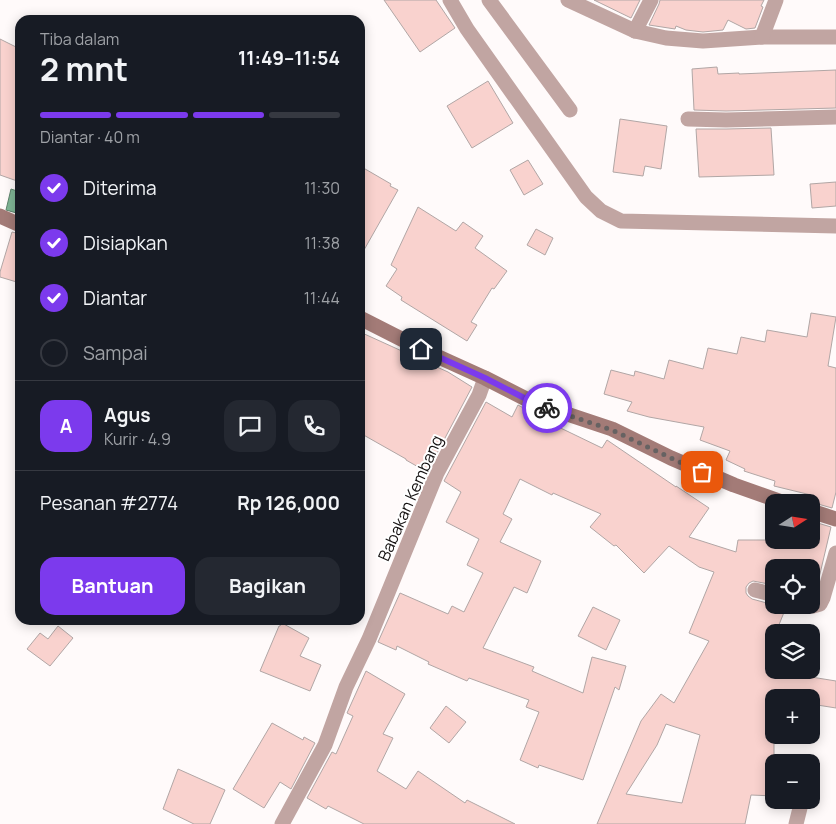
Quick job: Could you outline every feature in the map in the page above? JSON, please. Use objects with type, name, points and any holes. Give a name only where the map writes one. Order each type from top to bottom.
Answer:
[{"type":"street","points":[[450,0],[467,29],[580,189],[601,211],[621,221],[836,226]]},
{"type":"street","points":[[489,0],[570,110]]},
{"type":"street","points":[[568,0],[635,31],[666,38],[703,40],[762,37],[836,37]]},
{"type":"street","points":[[635,31],[651,0]]},
{"type":"street","points":[[762,37],[776,0]]},
{"type":"street","points":[[688,120],[836,118]]},
{"type":"street","points":[[0,216],[15,223]]},
{"type":"street","points":[[365,321],[534,403],[612,430],[671,458],[765,496]]},
{"type":"street","name":"Babakan Kembang","points":[[282,824],[325,745],[346,686],[369,639],[437,473],[479,395],[485,378]]},
{"type":"street","points":[[820,514],[836,519]]},
{"type":"street","points":[[820,604],[836,553]]},
{"type":"street","points":[[755,590],[765,593]]},
{"type":"street","points":[[796,824],[800,809]]},
{"type":"shaded area","points":[[11,189],[15,190],[15,213],[6,210]]},
{"type":"building","points":[[384,0],[436,0],[455,28],[420,52]]},
{"type":"building","points":[[594,0],[640,0],[631,18]]},
{"type":"building","points":[[660,0],[764,0],[755,28],[746,29],[728,20],[723,30],[703,32],[686,30],[676,26],[675,29],[649,25]]},
{"type":"building","points":[[0,39],[15,46],[15,180],[0,175]]},
{"type":"building","points":[[717,67],[718,74],[836,70],[836,108],[694,110],[692,69]]},
{"type":"building","points":[[488,81],[513,123],[472,148],[447,106]]},
{"type":"building","points":[[620,119],[667,126],[661,169],[645,166],[643,176],[613,172]]},
{"type":"building","points":[[771,128],[774,175],[699,177],[696,129]]},
{"type":"building","points":[[528,160],[543,184],[524,195],[510,170]]},
{"type":"building","points":[[365,169],[398,190],[365,248]]},
{"type":"building","points":[[836,182],[836,206],[812,208],[810,184]]},
{"type":"building","points":[[418,207],[456,231],[463,222],[483,236],[475,248],[507,271],[494,289],[492,288],[471,322],[477,325],[467,341],[401,300],[402,297],[386,286],[397,269],[391,265]]},
{"type":"building","points":[[536,229],[553,238],[545,255],[527,245]]},
{"type":"building","points":[[12,232],[15,233],[15,282],[0,277]]},
{"type":"building","points":[[811,313],[836,317],[828,366],[836,368],[836,492],[832,508],[820,505],[820,494],[807,494],[774,486],[775,481],[744,471],[745,469],[726,460],[730,451],[700,440],[704,427],[627,411],[632,402],[604,394],[611,370],[634,376],[635,371],[664,379],[669,360],[703,369],[708,348],[737,354],[741,337],[765,342],[767,330],[807,337]]},
{"type":"building","points":[[365,334],[448,372],[472,387],[427,472],[365,436]]},
{"type":"building","points":[[486,402],[512,417],[518,405],[546,417],[544,420],[602,448],[607,440],[709,508],[689,537],[736,552],[738,540],[765,540],[765,549],[820,549],[820,524],[831,527],[820,574],[820,559],[765,559],[765,583],[753,581],[746,587],[748,596],[765,603],[765,614],[783,614],[779,624],[765,624],[765,679],[820,678],[836,681],[836,708],[820,705],[820,689],[765,689],[765,744],[774,744],[774,754],[765,754],[765,796],[751,795],[745,824],[597,824],[641,721],[661,694],[674,703],[709,641],[689,633],[714,572],[699,567],[669,546],[644,573],[616,545],[614,546],[590,527],[601,514],[553,493],[552,495],[520,479],[503,514],[512,519],[500,542],[541,561],[527,593],[514,587],[483,648],[534,667],[532,671],[583,693],[592,657],[626,666],[619,690],[615,687],[583,780],[539,765],[538,768],[520,760],[539,712],[526,707],[529,700],[469,678],[467,681],[428,664],[429,662],[397,646],[396,650],[378,642],[400,593],[448,614],[452,606],[464,612],[483,573],[467,565],[479,539],[446,522],[461,492],[444,481]],"holes":[[[666,724],[700,735],[682,803],[626,794],[657,745]]]},
{"type":"building","points":[[593,607],[620,620],[606,650],[578,636]]},
{"type":"building","points":[[286,625],[309,638],[300,656],[321,665],[310,691],[260,671],[280,626]]},
{"type":"building","points":[[58,626],[73,638],[50,666],[27,649],[40,633],[48,639]]},
{"type":"building","points":[[366,671],[405,694],[383,734],[393,738],[377,771],[406,789],[418,771],[465,803],[467,800],[515,824],[364,824],[328,806],[326,809],[307,798],[332,752],[336,754],[353,716],[347,713]]},
{"type":"building","points":[[446,706],[466,722],[449,743],[430,728]]},
{"type":"building","points":[[272,723],[303,740],[304,737],[315,743],[291,789],[280,782],[264,808],[233,789]]},
{"type":"building","points":[[178,769],[225,790],[210,824],[194,824],[163,809]]},
{"type":"way so far","points":[[547,408],[612,430],[702,472]]},
{"type":"route","points":[[421,349],[547,408]]}]
